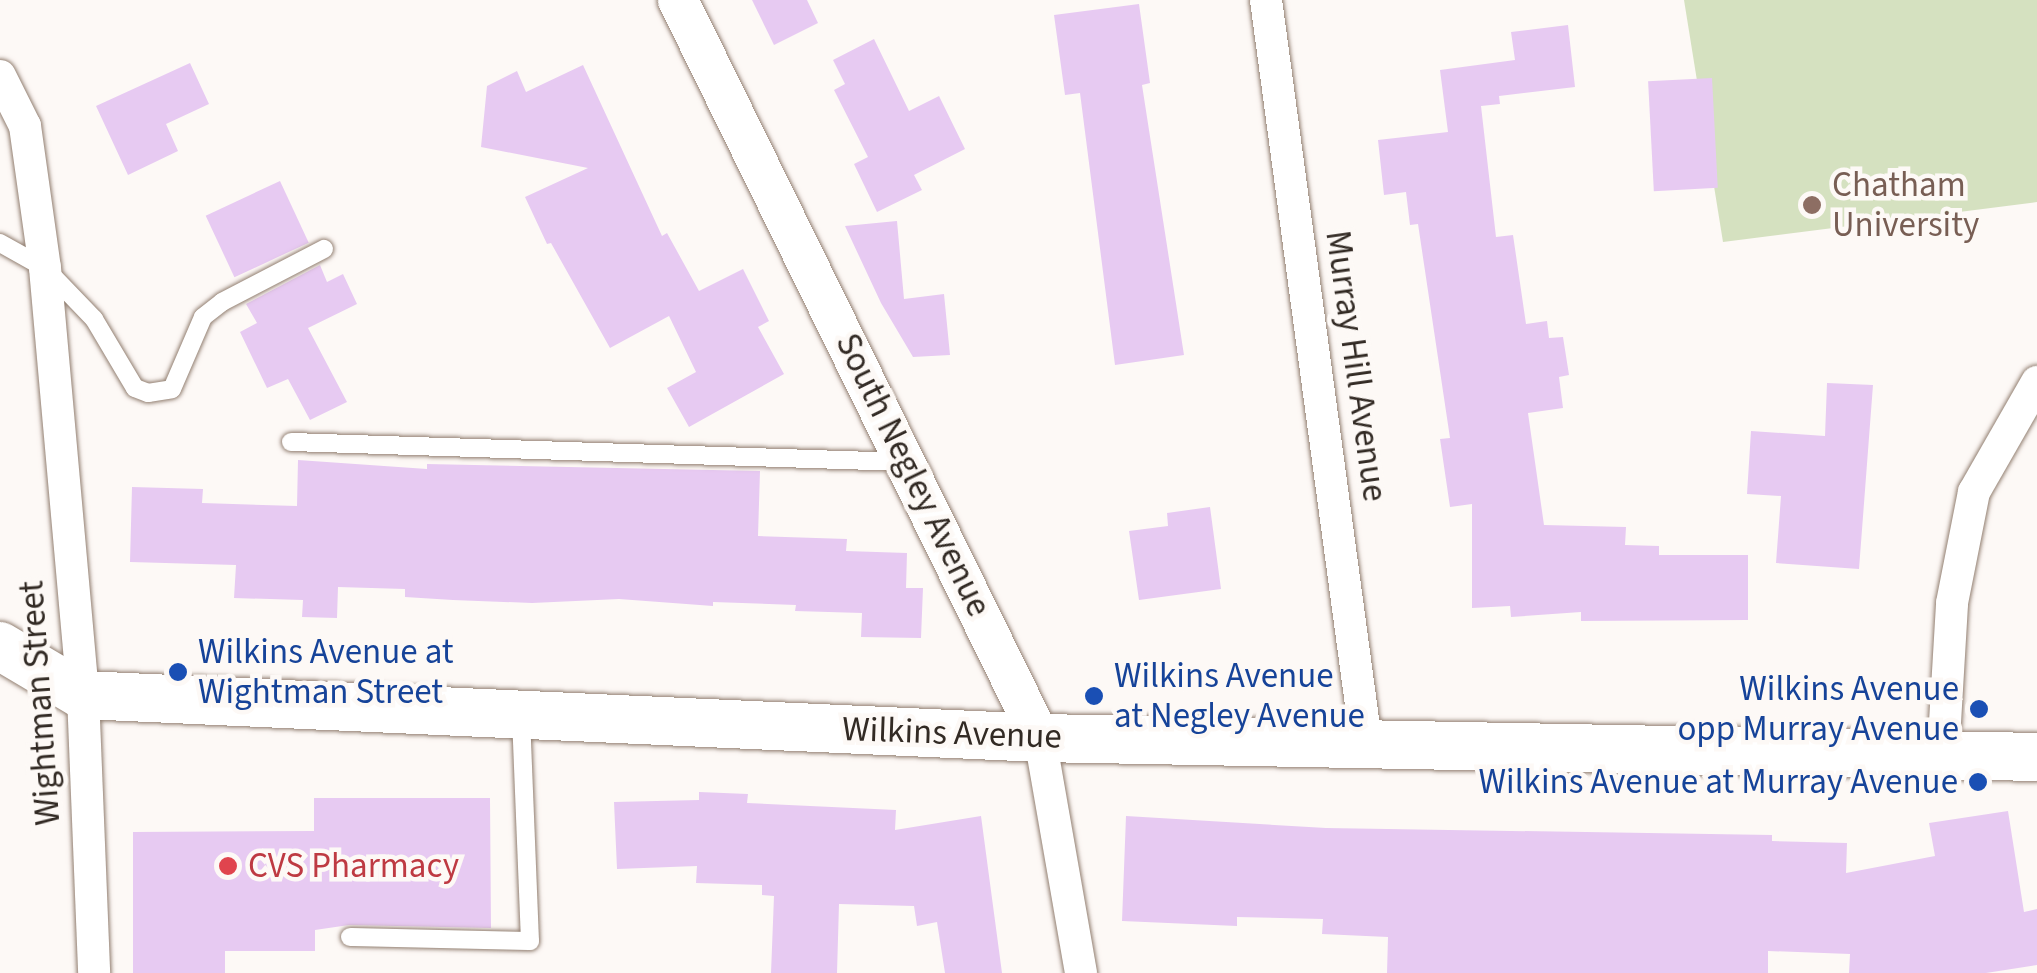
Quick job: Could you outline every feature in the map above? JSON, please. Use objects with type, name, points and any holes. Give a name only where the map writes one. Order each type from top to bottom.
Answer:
[{"type":"main road","name":"Wilkins Avenue","points":[[0,646],[83,695],[1040,738],[2037,757]]},
{"type":"street","name":"South Negley Avenue","points":[[678,0],[909,462],[1040,738],[1081,973]]},
{"type":"street","name":"Murray Hill Avenue","points":[[1266,0],[1366,742]]},
{"type":"street","name":"Wightman Street","points":[[0,76],[25,126],[45,268],[83,695],[94,973]]},
{"type":"street","points":[[1944,756],[1952,603],[1974,492],[2037,382]]},
{"type":"lane","points":[[0,243],[45,268],[94,319],[134,388],[148,392],[172,389],[204,317],[222,302],[324,249]]},
{"type":"lane","points":[[291,442],[909,462]]},
{"type":"lane","points":[[350,937],[530,941],[522,714]]},
{"type":"green space","points":[[1684,0],[2037,0],[2037,202],[1723,242]]},
{"type":"building","points":[[752,0],[807,0],[818,23],[774,45]]},
{"type":"building","points":[[1139,4],[1150,83],[1142,85],[1184,355],[1115,365],[1080,93],[1065,95],[1054,15]]},
{"type":"building","points":[[1568,25],[1575,87],[1499,96],[1500,104],[1481,106],[1496,237],[1513,235],[1526,324],[1547,321],[1549,338],[1563,337],[1569,375],[1559,377],[1563,408],[1528,413],[1544,525],[1626,527],[1625,545],[1659,546],[1659,555],[1748,555],[1748,620],[1581,621],[1581,612],[1511,617],[1510,606],[1472,608],[1472,504],[1450,507],[1440,439],[1450,438],[1418,224],[1410,225],[1406,192],[1384,195],[1378,140],[1448,132],[1440,70],[1515,60],[1511,32]]},
{"type":"building","points":[[874,39],[909,111],[939,96],[965,149],[914,175],[922,190],[877,212],[854,164],[868,157],[834,90],[845,84],[833,60]]},
{"type":"building","points":[[190,63],[209,104],[166,124],[178,151],[128,175],[96,106]]},
{"type":"building","points":[[583,65],[662,236],[667,233],[699,291],[743,269],[769,321],[758,327],[784,374],[689,427],[667,388],[696,372],[669,316],[610,348],[551,243],[547,244],[525,197],[588,168],[481,147],[487,86],[517,71],[526,92]]},
{"type":"building","points":[[1712,78],[1718,188],[1654,191],[1648,81]]},
{"type":"building","points":[[280,181],[309,243],[234,277],[206,216]]},
{"type":"building","points":[[897,221],[904,299],[944,294],[950,355],[913,357],[881,303],[845,226]]},
{"type":"building","points":[[320,265],[327,282],[343,274],[357,304],[308,328],[347,402],[310,420],[288,379],[267,388],[240,332],[257,323],[246,304]]},
{"type":"building","points":[[1827,383],[1873,385],[1859,569],[1776,563],[1781,496],[1747,494],[1751,431],[1825,436]]},
{"type":"building","points":[[298,460],[427,469],[427,464],[760,471],[758,536],[847,539],[846,551],[907,553],[906,588],[923,588],[921,638],[861,637],[862,613],[795,611],[796,605],[713,602],[713,606],[619,599],[532,603],[453,600],[405,597],[405,589],[338,587],[337,618],[302,617],[303,600],[234,598],[236,565],[130,562],[132,487],[203,489],[202,503],[297,506]]},
{"type":"building","points":[[1210,507],[1221,589],[1139,600],[1129,531],[1168,526],[1167,513]]},
{"type":"building","points":[[699,792],[748,794],[747,803],[896,810],[895,830],[981,816],[1002,973],[945,973],[937,922],[917,926],[914,906],[839,904],[837,973],[771,973],[774,896],[762,895],[762,885],[696,883],[697,866],[617,869],[614,802],[699,800]]},
{"type":"building","points":[[314,798],[490,798],[491,928],[349,925],[315,930],[315,951],[225,951],[225,973],[133,973],[133,832],[314,831]]},
{"type":"building","points":[[2008,811],[2024,912],[2037,909],[2037,965],[1986,973],[1849,973],[1850,954],[1768,951],[1768,973],[1387,973],[1388,937],[1322,934],[1323,919],[1237,917],[1237,926],[1122,921],[1126,816],[1326,828],[1772,835],[1772,841],[1847,843],[1846,873],[1935,856],[1929,823]]},
{"type":"place","name":"Chatham University","points":[[1812,205]]},
{"type":"place","name":"Wilkins Avenue at Wightman Street","points":[[178,672]]},
{"type":"place","name":"Wilkins Avenue at Negley Avenue","points":[[1094,696]]},
{"type":"place","name":"Wilkins Avenue opp Murray Avenue","points":[[1979,709]]},
{"type":"place","name":"Wilkins Avenue at Murray Avenue","points":[[1978,782]]},
{"type":"place","name":"CVS Pharmacy","points":[[228,866]]}]
